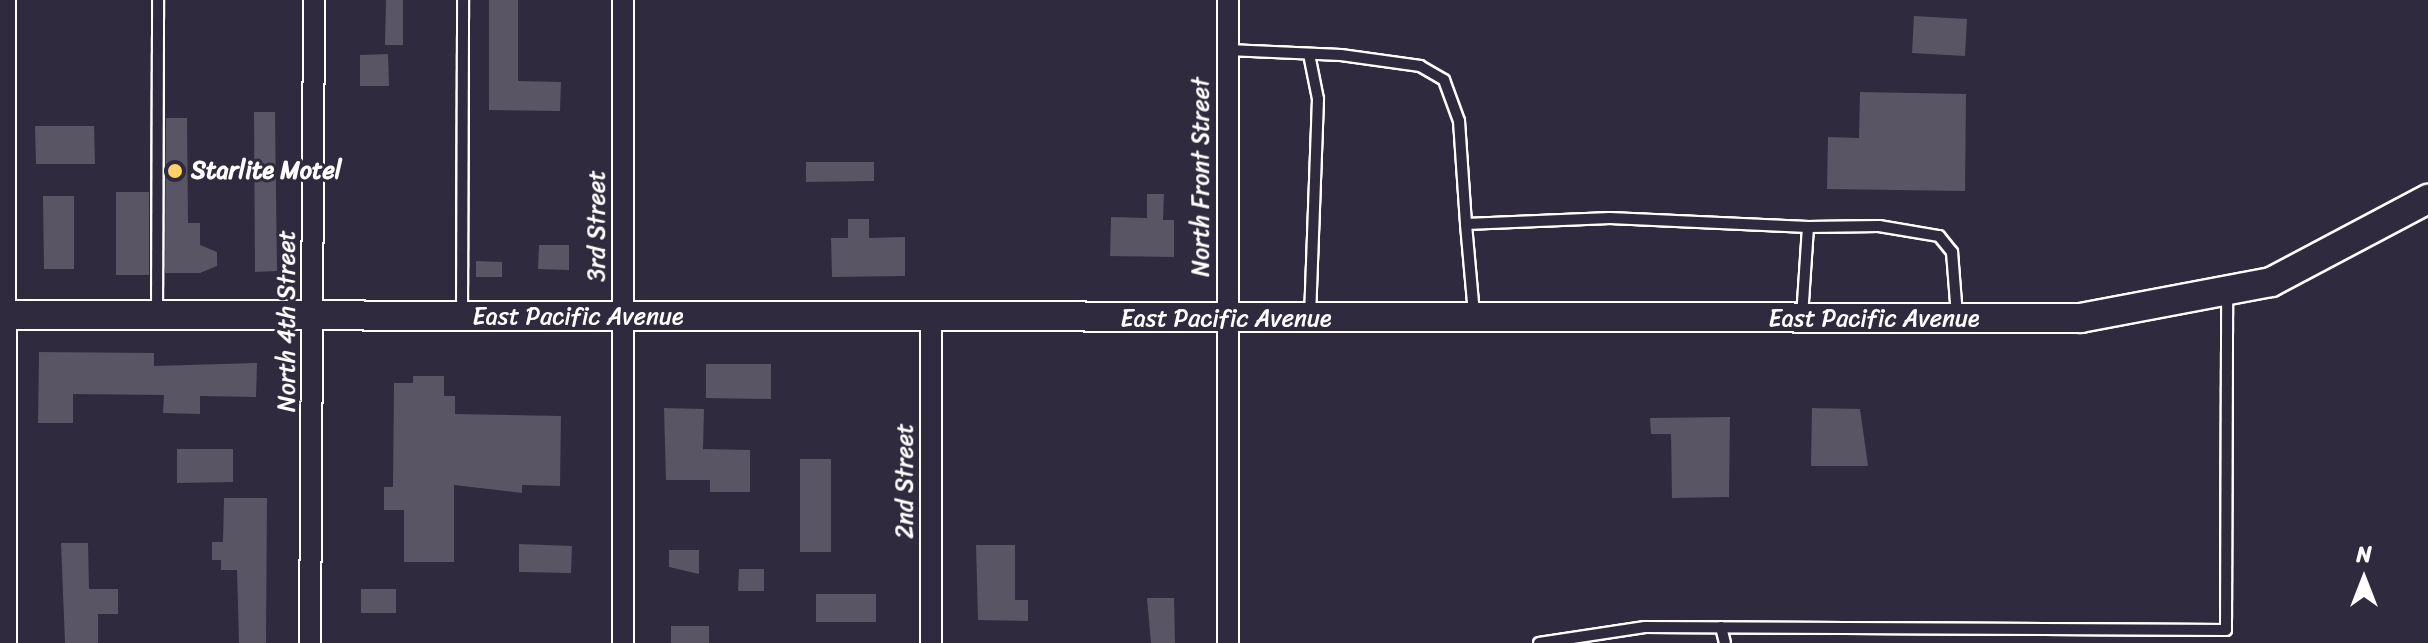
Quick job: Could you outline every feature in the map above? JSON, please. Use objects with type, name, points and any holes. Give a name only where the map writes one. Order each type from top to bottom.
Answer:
[{"type":"main road","name":"East Pacific Avenue","points":[[5,315],[2081,318],[2271,282],[2427,202]]},
{"type":"street","points":[[5,0],[6,643]]},
{"type":"street","name":"North 4th Street","points":[[310,643],[314,0]]},
{"type":"street","name":"3rd Street","points":[[623,0],[623,643]]},
{"type":"street","name":"North Front Street","points":[[1228,0],[1228,643]]},
{"type":"street","name":"2nd Street","points":[[931,318],[931,643]]},
{"type":"lane","points":[[157,316],[158,0]]},
{"type":"lane","points":[[462,317],[463,0]]},
{"type":"lane","points":[[1228,50],[1309,54],[1420,66],[1444,80],[1459,121],[1475,319]]},
{"type":"lane","points":[[1309,54],[1318,99],[1310,319]]},
{"type":"lane","points":[[1466,224],[1596,218],[1808,227],[1879,226],[1939,236],[1952,252],[1958,318]]},
{"type":"lane","points":[[1801,319],[1808,227]]},
{"type":"lane","points":[[2226,643],[2227,292]]},
{"type":"lane","points":[[1539,643],[1645,627],[2226,630]]},
{"type":"lane","points":[[1721,627],[1725,643]]},
{"type":"lane","points":[[1972,628],[1972,643]]},
{"type":"building","points":[[386,0],[403,0],[403,45],[385,45]]},
{"type":"building","points":[[489,0],[518,0],[518,81],[561,82],[560,111],[489,110]]},
{"type":"building","points":[[1914,16],[1967,19],[1965,56],[1912,53]]},
{"type":"building","points":[[388,54],[389,86],[360,86],[360,55]]},
{"type":"building","points":[[1860,92],[1966,94],[1965,191],[1827,189],[1828,137],[1859,138]]},
{"type":"building","name":"Starlite Motel","points":[[254,112],[275,112],[277,271],[255,272]]},
{"type":"building","name":"Starlite Motel","points":[[166,118],[187,118],[188,223],[200,223],[200,245],[217,252],[217,266],[200,273],[165,273]]},
{"type":"building","points":[[35,126],[94,126],[95,164],[36,164]]},
{"type":"building","points":[[806,162],[874,162],[874,181],[806,182]]},
{"type":"building","points":[[116,192],[149,192],[149,275],[116,275]]},
{"type":"building","points":[[1147,194],[1164,194],[1163,220],[1174,220],[1174,257],[1110,256],[1111,217],[1147,218]]},
{"type":"building","points":[[43,196],[74,196],[74,269],[44,269]]},
{"type":"building","points":[[848,219],[869,219],[869,238],[905,237],[905,276],[832,277],[831,238],[848,238]]},
{"type":"building","points":[[539,245],[569,245],[569,270],[538,269]]},
{"type":"building","points":[[476,261],[502,262],[502,277],[476,277]]},
{"type":"building","points":[[39,352],[154,353],[154,366],[257,363],[256,397],[200,396],[200,414],[163,413],[164,395],[73,394],[73,423],[38,423]]},
{"type":"building","points":[[706,364],[771,364],[771,399],[706,398]]},
{"type":"building","points":[[413,376],[444,376],[444,396],[455,396],[455,414],[561,416],[560,486],[522,485],[522,493],[454,485],[454,562],[404,562],[404,510],[384,510],[384,487],[393,487],[394,383],[413,383]]},
{"type":"building","points":[[664,408],[704,409],[703,449],[750,450],[750,492],[710,492],[710,480],[666,480]]},
{"type":"building","points":[[1812,408],[1860,409],[1868,466],[1811,466]]},
{"type":"building","points":[[1730,417],[1729,497],[1672,498],[1671,434],[1651,434],[1650,418]]},
{"type":"building","points":[[177,449],[233,449],[233,482],[177,483]]},
{"type":"building","points":[[800,459],[831,459],[831,552],[800,552]]},
{"type":"building","points":[[224,498],[267,498],[266,643],[239,643],[237,570],[221,570],[221,560],[212,560],[212,542],[223,542]]},
{"type":"building","points":[[61,543],[88,543],[89,589],[118,589],[118,614],[98,614],[98,643],[65,643]]},
{"type":"building","points":[[519,544],[572,546],[571,573],[519,572]]},
{"type":"building","points":[[976,545],[1015,545],[1015,600],[1028,600],[1028,621],[978,620]]},
{"type":"building","points":[[669,550],[699,550],[699,574],[669,567]]},
{"type":"building","points":[[739,569],[764,569],[764,591],[738,591]]},
{"type":"building","points":[[361,589],[396,589],[396,613],[361,613]]},
{"type":"building","points":[[816,594],[876,594],[876,622],[816,622]]},
{"type":"building","points":[[1147,598],[1174,598],[1175,643],[1151,643]]},
{"type":"building","points":[[671,626],[709,626],[709,643],[671,643]]},
{"type":"place","name":"Starlite Motel","points":[[175,171]]}]
